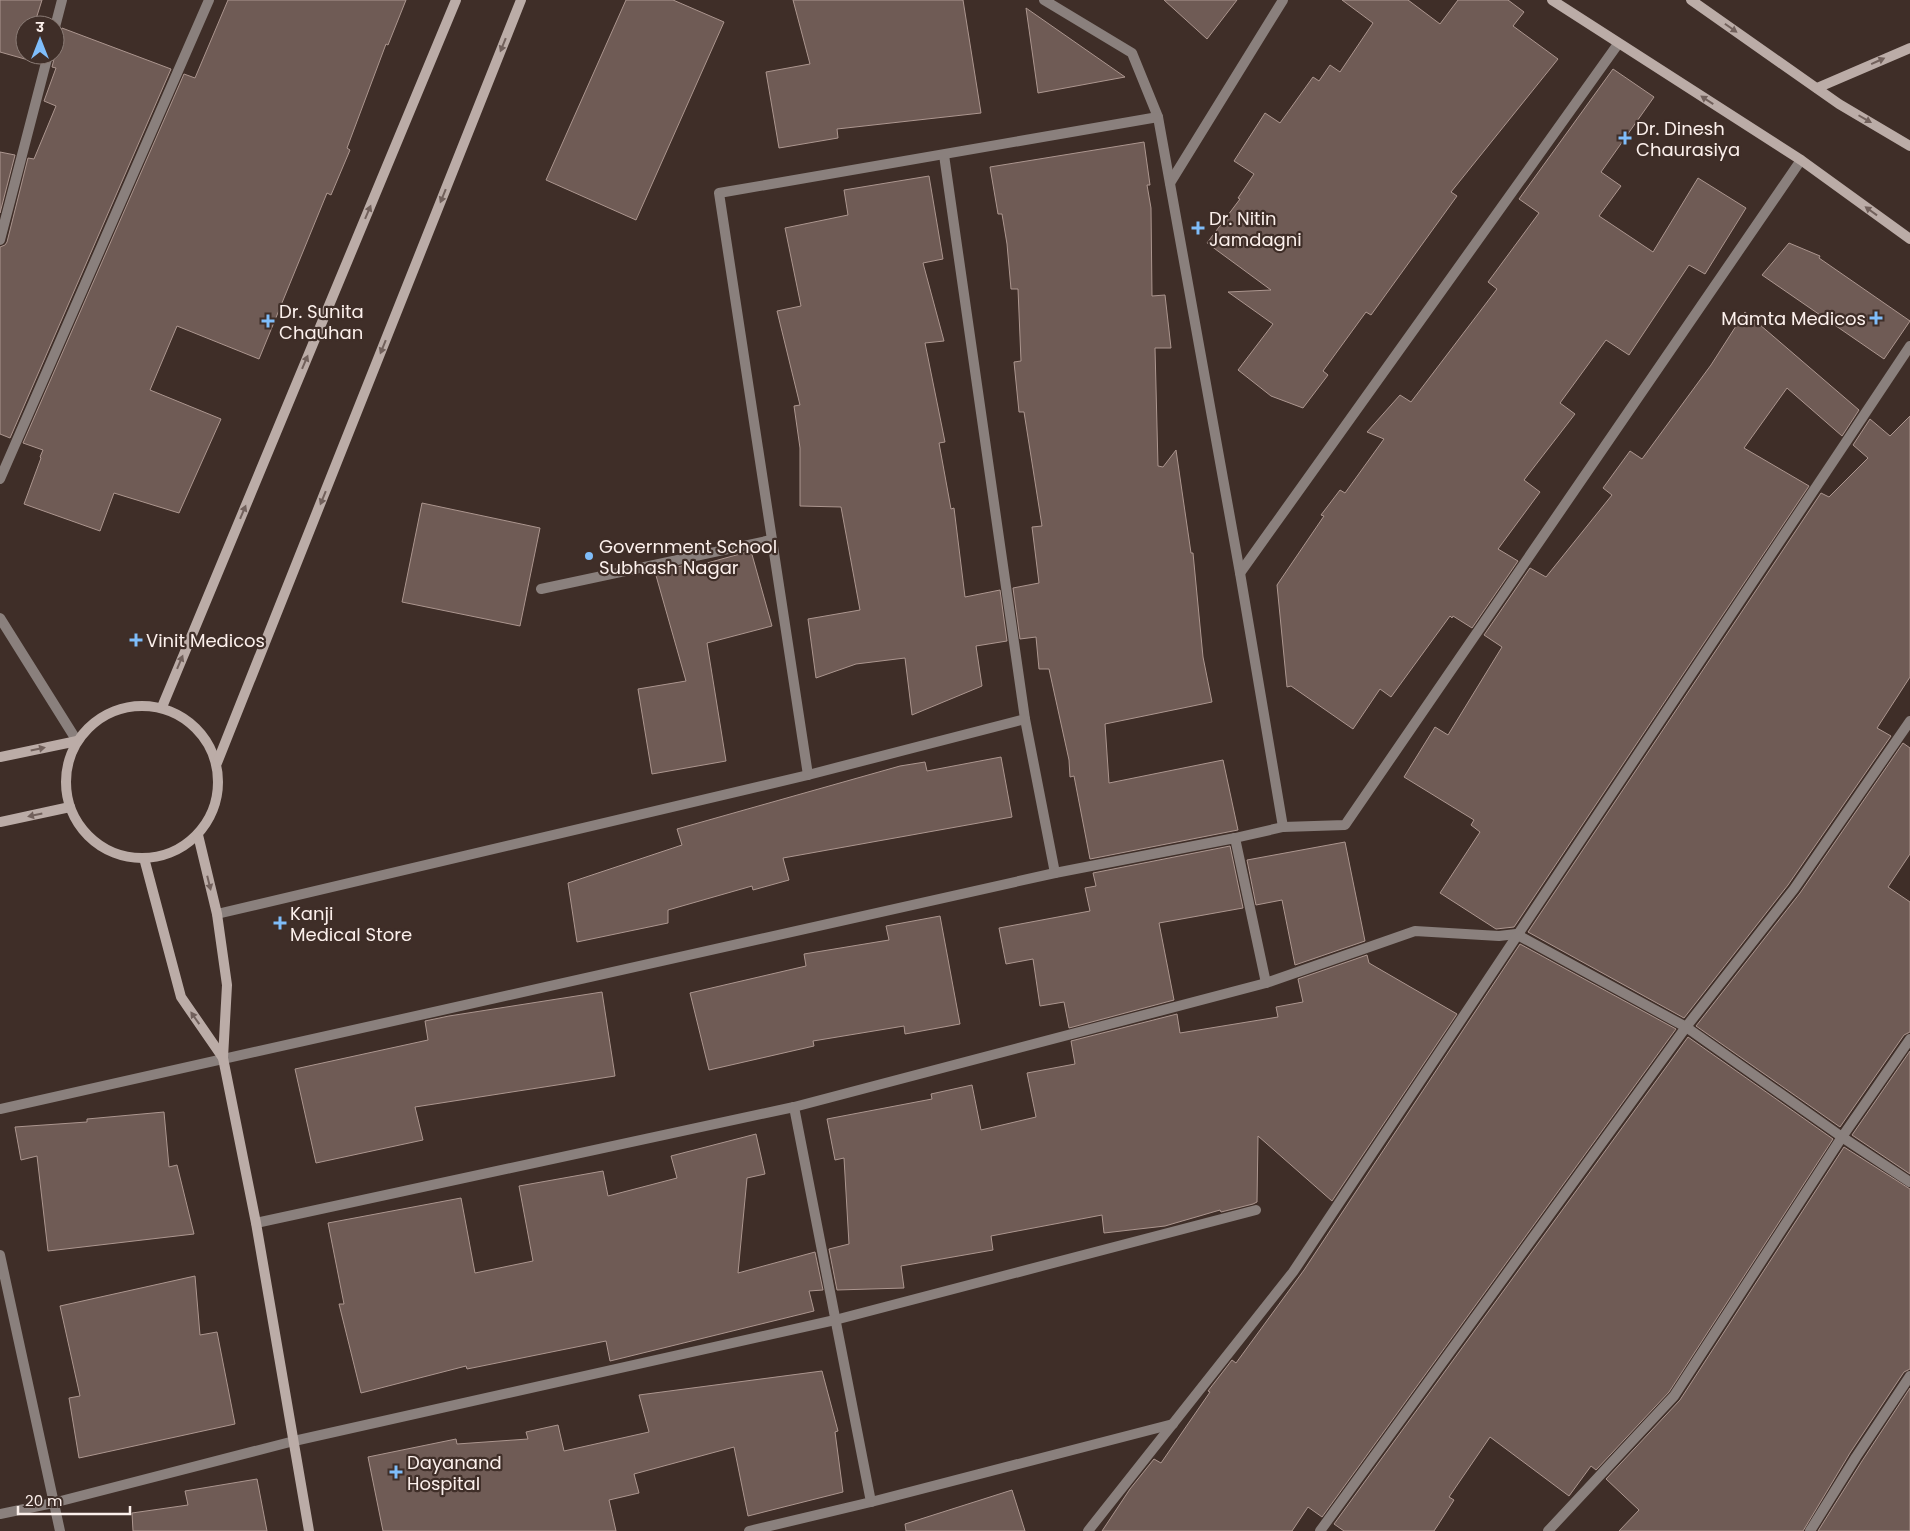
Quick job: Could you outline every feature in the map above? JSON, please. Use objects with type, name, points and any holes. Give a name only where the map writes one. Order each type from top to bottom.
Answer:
[{"type":"main road","points":[[162,707],[456,0]]},
{"type":"main road","points":[[217,763],[521,0]]},
{"type":"main road","points":[[1552,0],[1801,160],[1910,239]]},
{"type":"main road","points":[[1691,0],[1839,104],[1910,146]]},
{"type":"main road","points":[[1817,88],[1910,48]]},
{"type":"main road","points":[[129,706],[162,707],[187,719],[206,738],[217,763],[219,789],[213,814],[198,835],[173,852],[144,858],[121,856],[99,846],[82,830],[70,807],[65,782],[69,757],[77,741],[99,718],[129,706]]},
{"type":"main road","points":[[0,757],[77,741]]},
{"type":"main road","points":[[0,822],[70,807]]},
{"type":"main road","points":[[198,835],[217,914],[227,985],[223,1058],[256,1223],[309,1531]]},
{"type":"main road","points":[[144,858],[181,997],[223,1058]]},
{"type":"street","points":[[58,15],[62,0]]},
{"type":"street","points":[[0,479],[209,0]]},
{"type":"street","points":[[1044,0],[1132,53],[1158,117],[1240,573],[1283,826]]},
{"type":"street","points":[[1170,183],[1283,0]]},
{"type":"street","points":[[1240,573],[1618,44]]},
{"type":"street","points":[[0,240],[45,65]]},
{"type":"street","points":[[808,775],[719,193],[1158,117]]},
{"type":"street","points":[[944,155],[1025,719],[1055,873]]},
{"type":"street","points":[[0,1109],[1055,873],[1235,838],[1283,826],[1345,825],[1801,160]]},
{"type":"street","points":[[1088,1531],[1292,1272],[1910,346]]},
{"type":"street","points":[[541,590],[771,540]]},
{"type":"street","points":[[0,618],[77,741]]},
{"type":"street","points":[[217,914],[808,775],[1025,719]]},
{"type":"street","points":[[1320,1531],[1686,1028],[1794,889],[1910,721]]},
{"type":"street","points":[[1235,838],[1266,982]]},
{"type":"street","points":[[256,1223],[794,1107],[1266,982],[1415,931],[1498,936],[1516,934],[1686,1028],[1910,1182]]},
{"type":"street","points":[[1548,1531],[1674,1396],[1842,1137],[1910,1039]]},
{"type":"street","points":[[794,1107],[871,1502]]},
{"type":"street","points":[[0,1514],[54,1503],[294,1441],[835,1320],[1256,1210]]},
{"type":"street","points":[[0,1254],[60,1531]]},
{"type":"street","points":[[1810,1531],[1910,1376]]},
{"type":"street","points":[[749,1531],[871,1502],[1173,1424]]},
{"type":"building","points":[[0,0],[42,0],[37,15],[15,15],[15,56],[0,52]]},
{"type":"building","points":[[228,0],[406,0],[388,45],[386,44],[347,148],[350,150],[331,195],[327,193],[259,359],[177,326],[150,390],[221,419],[179,513],[114,493],[100,531],[24,504],[43,450],[23,443],[184,74],[195,78]]},
{"type":"building","points":[[626,0],[673,0],[724,22],[636,220],[546,180]]},
{"type":"building","points":[[793,0],[963,0],[981,113],[837,129],[838,138],[779,148],[766,72],[810,64]]},
{"type":"building","points":[[1164,0],[1237,0],[1207,39]]},
{"type":"building","points":[[1342,0],[1408,0],[1440,24],[1458,0],[1508,0],[1524,12],[1513,26],[1558,59],[1451,192],[1457,196],[1371,315],[1366,312],[1323,371],[1328,375],[1303,408],[1271,396],[1238,370],[1273,324],[1228,292],[1271,290],[1207,243],[1240,199],[1238,198],[1254,174],[1234,161],[1265,113],[1280,123],[1313,77],[1319,81],[1330,65],[1340,72],[1373,23]]},
{"type":"building","points":[[1026,8],[1125,77],[1038,93]]},
{"type":"building","points":[[65,29],[171,69],[10,438],[0,434],[0,247],[7,242],[28,158],[34,159],[56,106],[44,101],[56,68],[52,67],[52,65],[65,65]]},
{"type":"building","points":[[1613,69],[1654,97],[1601,172],[1621,186],[1599,216],[1653,252],[1698,178],[1746,208],[1705,274],[1689,265],[1629,355],[1606,340],[1560,403],[1575,414],[1524,480],[1540,492],[1498,549],[1518,561],[1472,628],[1450,616],[1391,697],[1380,689],[1353,729],[1291,686],[1287,687],[1277,585],[1324,516],[1321,515],[1340,490],[1345,493],[1384,439],[1367,432],[1400,395],[1411,402],[1497,289],[1488,282],[1539,213],[1519,199]]},
{"type":"building","points":[[1144,142],[1150,185],[1147,185],[1151,208],[1152,296],[1165,295],[1171,348],[1155,348],[1158,466],[1163,467],[1176,450],[1191,553],[1193,553],[1203,657],[1212,702],[1105,724],[1109,783],[1223,760],[1238,830],[1090,859],[1074,776],[1070,777],[1069,760],[1049,669],[1039,669],[1036,637],[1020,639],[1013,588],[1039,583],[1032,527],[1042,526],[1024,412],[1019,412],[1014,362],[1021,361],[1018,289],[1011,289],[1002,214],[998,214],[990,167]]},
{"type":"building","points":[[0,152],[15,155],[0,213]]},
{"type":"building","points":[[929,176],[943,259],[923,263],[944,341],[925,343],[945,442],[939,443],[951,509],[954,508],[965,597],[1000,590],[1007,641],[976,646],[982,686],[912,715],[905,658],[856,664],[816,678],[808,619],[860,610],[841,507],[800,506],[800,448],[794,406],[800,405],[777,311],[801,306],[785,228],[848,215],[844,190]]},
{"type":"building","points":[[1789,243],[1820,256],[1819,258],[1910,321],[1884,359],[1762,275]]},
{"type":"building","points":[[1745,312],[1859,410],[1842,436],[1787,388],[1744,448],[1809,486],[1514,927],[1496,929],[1440,893],[1480,832],[1471,825],[1474,820],[1404,777],[1435,727],[1448,735],[1502,647],[1484,635],[1530,568],[1546,577],[1612,495],[1603,488],[1630,451],[1642,459],[1711,365]]},
{"type":"building","points":[[1910,416],[1910,677],[1877,728],[1891,736],[1788,885],[1684,1018],[1528,932],[1821,493],[1829,497],[1868,458],[1853,445],[1870,419],[1890,436]]},
{"type":"building","points":[[422,503],[540,528],[520,626],[402,602]]},
{"type":"building","points":[[751,551],[772,626],[707,643],[726,761],[652,774],[638,689],[686,681],[655,572],[695,563],[696,566]]},
{"type":"building","points":[[1903,743],[1910,748],[1910,854],[1888,887],[1910,902],[1910,1032],[1904,1035],[1840,1127],[1696,1026],[1800,893]]},
{"type":"building","points":[[1001,757],[1012,817],[783,858],[789,880],[753,890],[752,886],[668,910],[668,923],[577,942],[568,883],[682,845],[677,829],[900,766],[925,762],[927,771]]},
{"type":"building","points":[[1345,842],[1365,941],[1295,965],[1282,900],[1256,905],[1247,860]]},
{"type":"building","points":[[1230,846],[1243,908],[1159,923],[1174,1000],[1069,1028],[1064,1002],[1040,1006],[1033,959],[1006,964],[999,928],[1090,911],[1085,888],[1096,886],[1093,873]]},
{"type":"building","points":[[940,916],[960,1024],[905,1034],[904,1026],[813,1041],[814,1046],[709,1070],[690,993],[806,966],[804,954],[889,940],[886,926]]},
{"type":"building","points":[[1520,944],[1676,1029],[1322,1517],[1308,1507],[1292,1531],[1102,1531],[1130,1489],[1154,1459],[1161,1463],[1210,1392],[1208,1391],[1232,1360],[1236,1363],[1304,1270]]},
{"type":"building","points":[[1367,955],[1369,963],[1457,1014],[1332,1201],[1258,1136],[1257,1202],[1253,1204],[1221,1212],[1220,1210],[1165,1226],[1104,1233],[1102,1215],[991,1236],[993,1250],[901,1266],[904,1288],[837,1290],[829,1249],[849,1244],[844,1158],[835,1160],[827,1119],[932,1099],[931,1094],[972,1085],[981,1130],[1036,1117],[1027,1073],[1075,1064],[1071,1041],[1177,1014],[1180,1033],[1278,1017],[1276,1007],[1303,1002],[1298,979]]},
{"type":"building","points":[[602,992],[615,1076],[415,1107],[423,1140],[316,1163],[295,1069],[428,1040],[425,1021]]},
{"type":"building","points":[[1688,1037],[1833,1139],[1669,1392],[1596,1470],[1591,1466],[1569,1496],[1490,1437],[1449,1497],[1454,1500],[1434,1531],[1344,1531],[1334,1524]]},
{"type":"building","points":[[1910,1051],[1910,1174],[1852,1135]]},
{"type":"building","points":[[164,1112],[169,1167],[177,1165],[194,1234],[48,1251],[37,1156],[21,1160],[15,1127],[87,1122],[87,1119]]},
{"type":"building","points":[[756,1134],[765,1174],[747,1178],[738,1273],[815,1252],[823,1290],[809,1291],[814,1311],[610,1361],[606,1341],[467,1369],[466,1366],[361,1393],[339,1304],[344,1304],[328,1223],[461,1198],[475,1273],[533,1261],[519,1186],[603,1171],[608,1196],[677,1178],[671,1156]]},
{"type":"building","points":[[1844,1147],[1910,1189],[1910,1369],[1904,1372],[1850,1453],[1803,1531],[1619,1531],[1639,1510],[1606,1479],[1680,1400]]},
{"type":"building","points":[[195,1276],[200,1335],[217,1332],[235,1424],[79,1458],[69,1398],[80,1396],[60,1306]]},
{"type":"building","points":[[822,1371],[838,1431],[835,1432],[843,1492],[748,1516],[734,1447],[634,1474],[639,1493],[609,1500],[616,1531],[383,1531],[368,1457],[456,1439],[457,1444],[528,1439],[526,1432],[558,1425],[564,1451],[649,1432],[639,1395]]},
{"type":"building","points":[[1910,1388],[1910,1531],[1818,1531],[1862,1461]]},
{"type":"building","points":[[257,1479],[267,1531],[133,1531],[132,1513],[188,1505],[185,1491]]},
{"type":"building","points":[[1012,1490],[1025,1531],[906,1531],[905,1524]]},
{"type":"place","name":"Dr. Dinesh Chaurasiya","points":[[1625,138]]},
{"type":"place","name":"Dr. Nitin Jamdagni","points":[[1198,228]]},
{"type":"place","name":"Mamta Medicos","points":[[1876,318]]},
{"type":"place","name":"Dr. Sunita Chauhan","points":[[268,321]]},
{"type":"place","name":"Government School Subhash Nagar","points":[[589,556]]},
{"type":"place","name":"Vinit Medicos","points":[[136,640]]},
{"type":"place","name":"Kanji Medical Store","points":[[280,923]]},
{"type":"place","name":"Dayanand Hospital","points":[[396,1472]]}]
